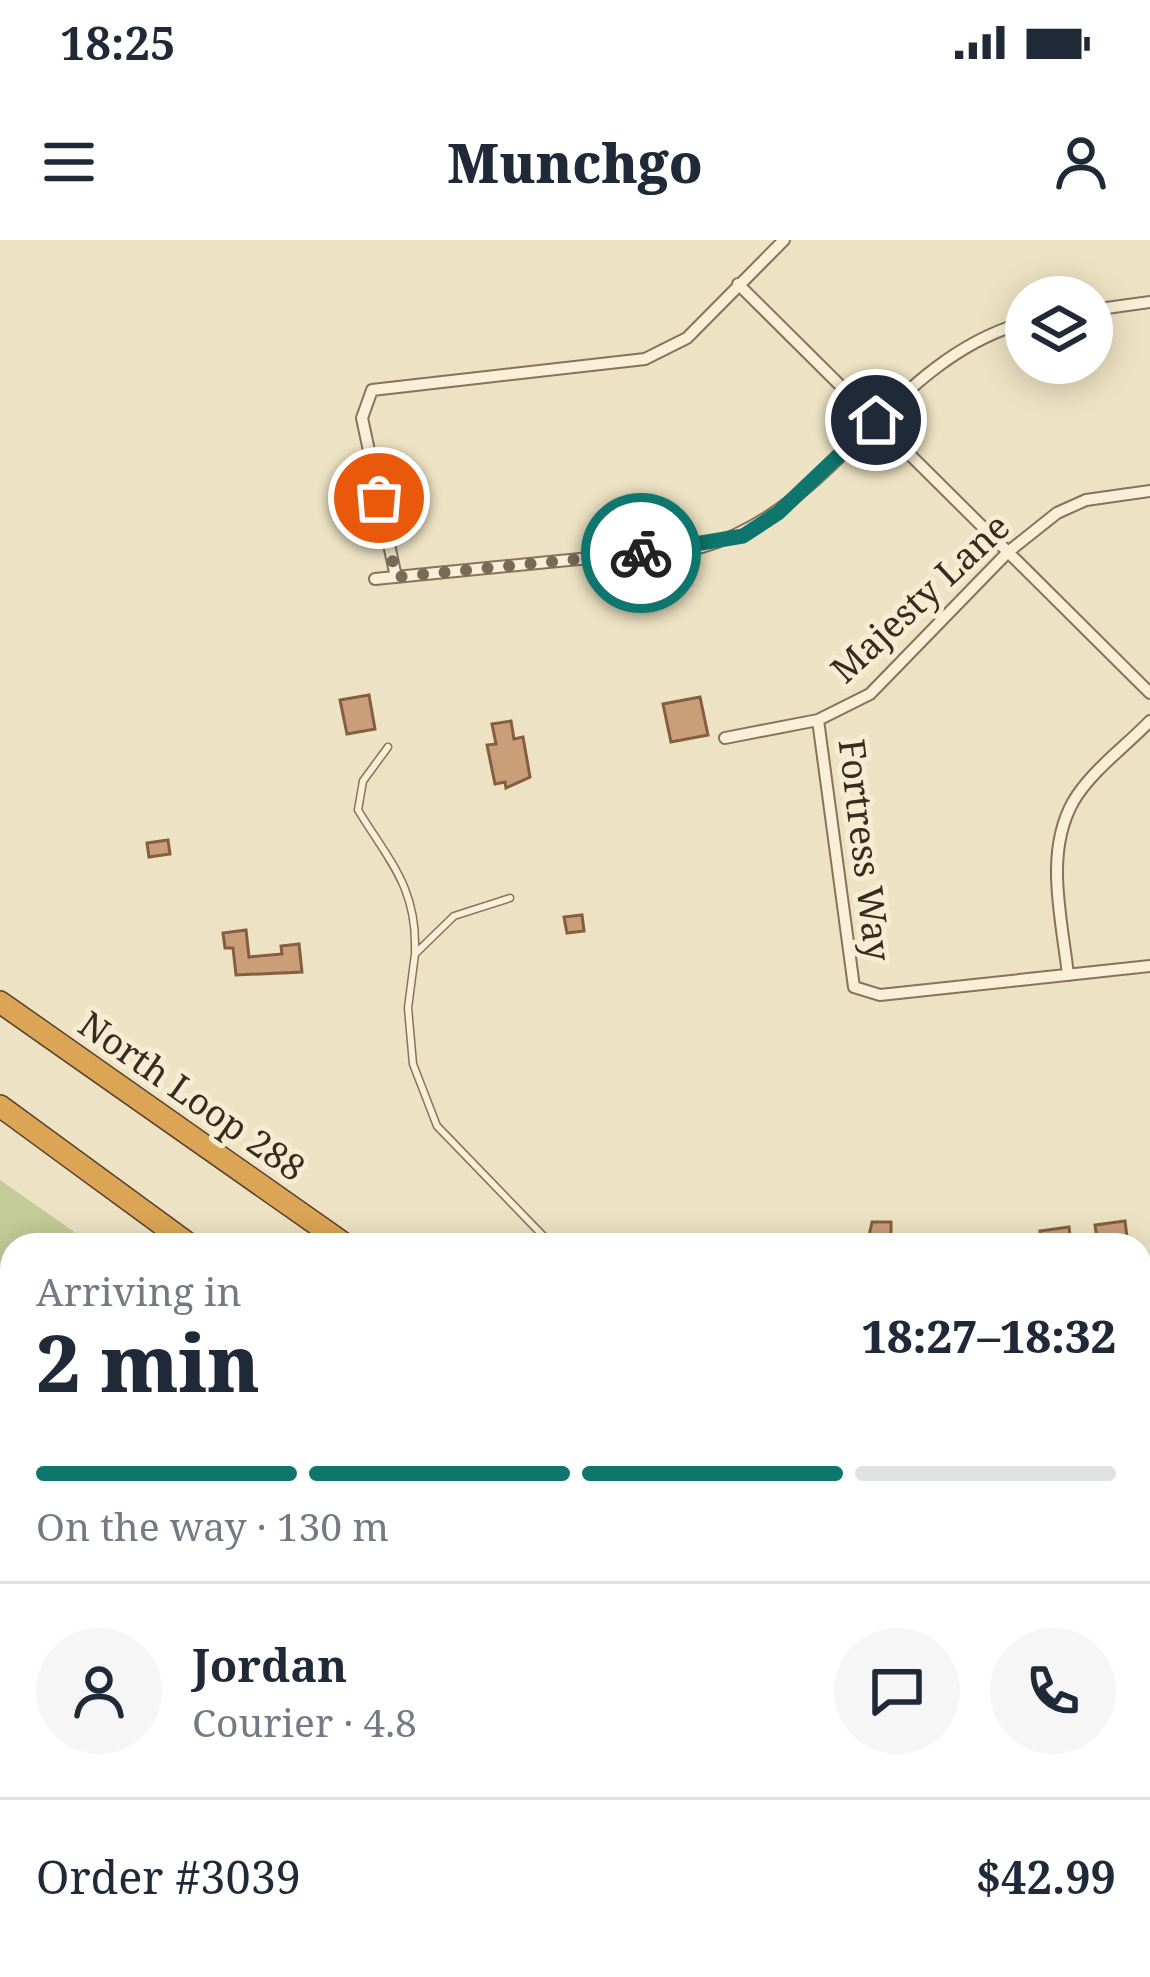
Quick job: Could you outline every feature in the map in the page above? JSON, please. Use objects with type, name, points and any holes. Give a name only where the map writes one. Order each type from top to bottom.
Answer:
[{"type":"highway","name":"North Loop 288","points":[[0,1002],[329,1233]]},
{"type":"highway","points":[[0,1106],[174,1233]]},
{"type":"street","points":[[396,577],[362,418],[372,390],[645,358],[687,338],[784,240]]},
{"type":"street","points":[[738,284],[1150,693]]},
{"type":"street","points":[[1113,307],[1150,302]]},
{"type":"street","points":[[374,579],[702,547],[743,536],[778,513],[940,360],[1005,328]]},
{"type":"street","name":"Majesty Lane","points":[[725,738],[818,720],[870,694],[1008,552],[1057,513],[1086,500],[1150,491]]},
{"type":"street","name":"Fortress Way","points":[[818,720],[854,987],[880,995],[1068,975]]},
{"type":"street","points":[[1150,721],[1074,798],[1063,825],[1056,868],[1068,975],[1150,966]]},
{"type":"lane","points":[[388,747],[363,781],[358,810],[409,890],[416,912],[408,1007],[413,1064],[437,1126],[540,1233]]},
{"type":"lane","points":[[415,954],[454,916],[510,898]]},
{"type":"green space","points":[[0,1180],[76,1233],[0,1233]]},
{"type":"building","points":[[369,695],[375,729],[347,734],[340,700]]},
{"type":"building","points":[[700,697],[708,735],[671,742],[663,704]]},
{"type":"building","points":[[511,721],[514,739],[523,737],[530,777],[506,788],[505,782],[495,784],[487,745],[496,744],[492,724]]},
{"type":"building","points":[[168,840],[170,854],[149,857],[147,843]]},
{"type":"building","points":[[582,915],[584,931],[567,933],[564,917]]},
{"type":"building","points":[[246,930],[249,957],[282,954],[281,946],[299,944],[302,972],[236,975],[233,948],[225,948],[223,933]]},
{"type":"building","points":[[1125,1221],[1126,1233],[1096,1233],[1095,1225]]},
{"type":"building","points":[[872,1222],[891,1222],[891,1233],[870,1233]]},
{"type":"building","points":[[1069,1227],[1070,1233],[1040,1233]]},
{"type":"way so far","points":[[379,498],[396,577],[641,553]]},
{"type":"route","points":[[641,553],[702,547],[743,536],[778,513],[876,420]]}]
